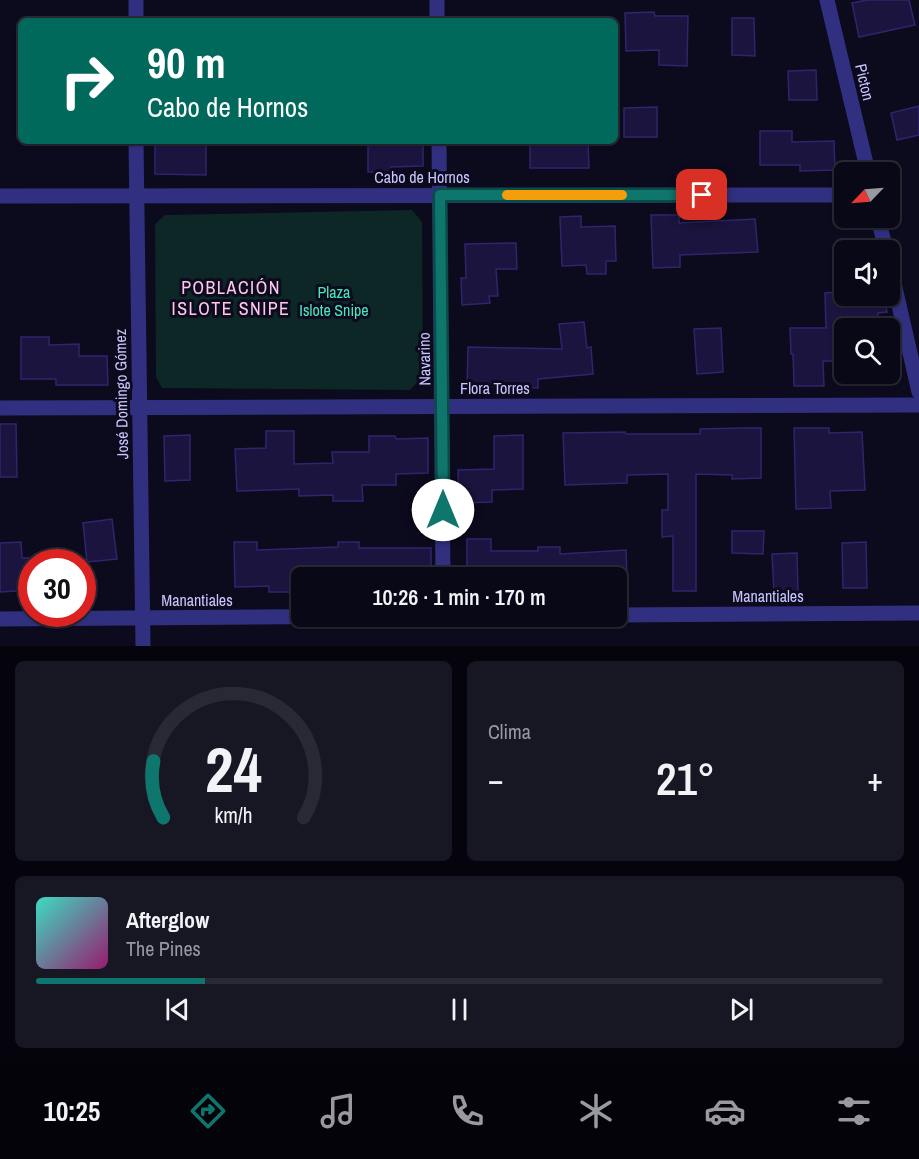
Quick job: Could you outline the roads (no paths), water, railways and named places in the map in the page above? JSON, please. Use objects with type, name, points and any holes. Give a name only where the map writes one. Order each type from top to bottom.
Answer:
[{"type":"street","points":[[136,0],[136,18]]},
{"type":"street","points":[[437,0],[437,18]]},
{"type":"street","name":"Picton","points":[[827,0],[866,162]]},
{"type":"street","name":"José Domingo Gómez","points":[[136,144],[143,646]]},
{"type":"street","name":"Navarino","points":[[439,144],[443,567]]},
{"type":"street","name":"Cabo de Hornos","points":[[0,196],[834,195]]},
{"type":"street","points":[[900,301],[914,350],[919,392]]},
{"type":"street","name":"Flora Torres","points":[[0,408],[919,405]]},
{"type":"street","name":"Manantiales","points":[[627,615],[919,613]]},
{"type":"street","name":"Manantiales","points":[[0,619],[291,617]]},
{"type":"district","name":"POBLACIÓN ISLOTE SNIPE","points":[[231,298]]},
{"type":"park label","name":"Plaza Islote Snipe","points":[[334,301]]}]
